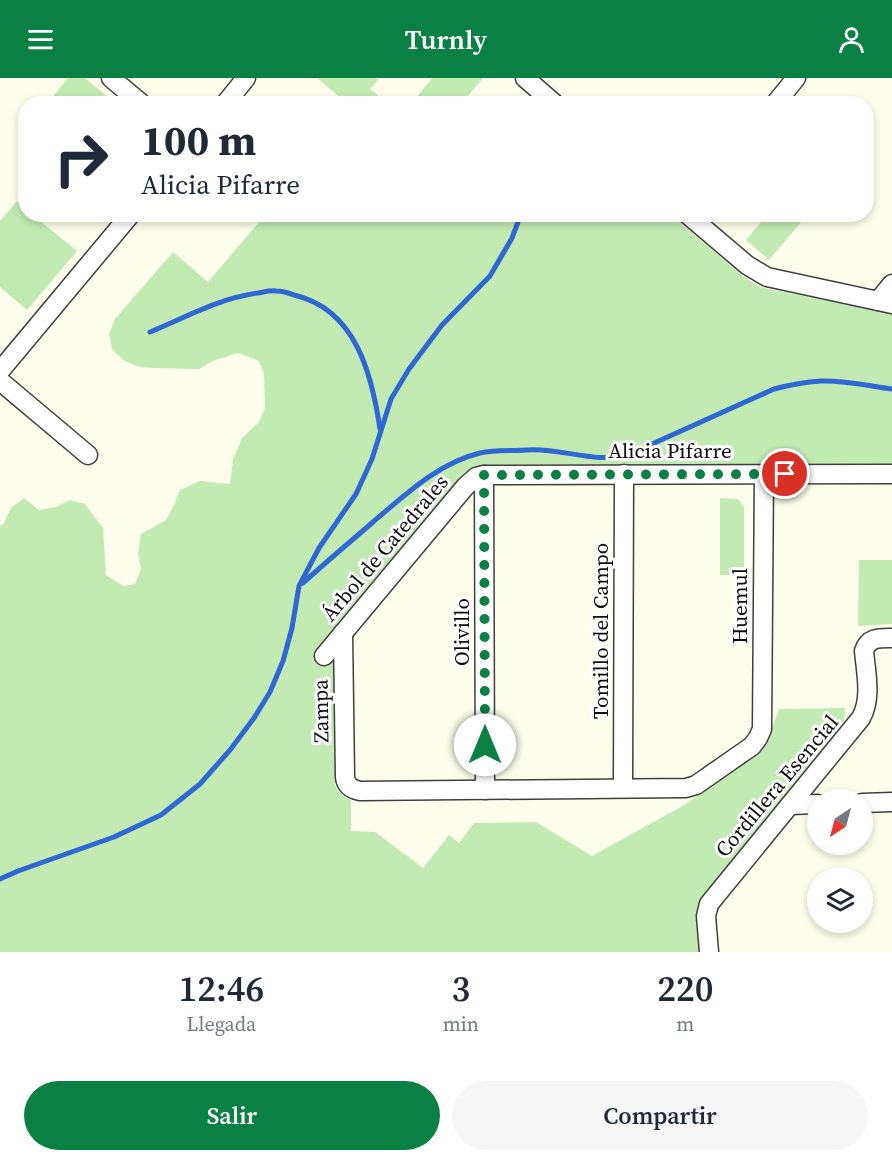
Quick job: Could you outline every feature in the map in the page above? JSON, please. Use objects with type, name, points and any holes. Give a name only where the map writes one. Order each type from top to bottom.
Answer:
[{"type":"street","points":[[111,78],[132,96]]},
{"type":"street","points":[[231,96],[246,78]]},
{"type":"street","points":[[525,78],[545,85]]},
{"type":"street","points":[[781,96],[796,78]]},
{"type":"street","points":[[0,370],[124,222]]},
{"type":"street","points":[[696,222],[747,265],[761,275],[773,279],[885,302],[892,284]]},
{"type":"street","points":[[0,381],[88,455]]},
{"type":"street","name":"Tomillo del Campo","points":[[623,788],[624,474]]},
{"type":"street","name":"Huemul","points":[[623,788],[687,788],[696,785],[752,746],[758,738],[762,729],[764,474]]},
{"type":"street","name":"Alicia Pifarre","points":[[484,475],[892,474]]},
{"type":"street","name":"Árbol de Catedrales","points":[[324,656],[465,487],[476,477],[484,475]]},
{"type":"street","name":"Olivillo","points":[[484,475],[485,790]]},
{"type":"street","name":"Zampa","points":[[343,633],[345,781],[349,787],[360,790],[485,790]]},
{"type":"street","name":"Cordillera Esencial","points":[[709,952],[706,916],[709,904],[858,723],[865,712],[867,697],[864,651],[867,643],[873,639],[892,638]]},
{"type":"street","points":[[485,790],[623,788]]},
{"type":"street","points":[[873,802],[892,801]]},
{"type":"street","points":[[790,805],[807,804]]},
{"type":"green space","points":[[68,78],[85,78],[107,96],[53,96]]},
{"type":"green space","points":[[317,78],[376,78],[378,80],[370,89],[378,96],[339,96]]},
{"type":"green space","points":[[432,78],[483,78],[468,96],[418,96]]},
{"type":"green space","points":[[17,201],[18,222],[42,222],[77,251],[27,310],[0,287],[0,221]]},
{"type":"green space","points":[[259,222],[679,222],[743,276],[760,287],[892,314],[892,465],[474,466],[465,472],[315,651],[330,664],[334,658],[335,785],[341,794],[351,800],[351,831],[375,832],[423,868],[449,835],[459,843],[474,823],[536,822],[592,856],[686,804],[761,749],[768,740],[779,709],[845,708],[844,723],[700,902],[698,912],[700,952],[0,952],[0,526],[4,523],[11,508],[24,498],[39,510],[56,507],[70,500],[85,504],[103,528],[106,575],[123,586],[135,584],[141,569],[138,553],[141,534],[166,520],[180,490],[200,481],[230,484],[233,460],[242,438],[258,423],[265,409],[264,374],[259,361],[238,353],[213,361],[199,369],[136,366],[123,360],[112,349],[109,334],[115,319],[173,252],[208,282]]},
{"type":"green space","points":[[761,222],[801,222],[769,260],[746,240]]},
{"type":"green space","points":[[720,498],[738,499],[744,507],[744,575],[720,575]]},
{"type":"green space","points":[[859,560],[892,560],[892,624],[858,626]]},
{"type":"waterway","points":[[0,879],[114,837],[161,815],[200,784],[230,750],[270,692],[283,661],[292,628],[299,586],[319,548],[356,494],[372,459],[391,399],[409,369],[442,325],[490,276],[512,238],[518,222]]},
{"type":"waterway","points":[[150,332],[190,314],[244,295],[274,291],[285,292],[315,303],[332,314],[346,329],[357,347],[372,387],[380,429]]},
{"type":"waterway","points":[[303,583],[423,481],[450,464],[480,453],[539,450],[591,457],[617,457],[630,454],[774,389],[809,382],[830,381],[892,389]]},
{"type":"route","points":[[485,745],[484,475],[785,474]]}]
